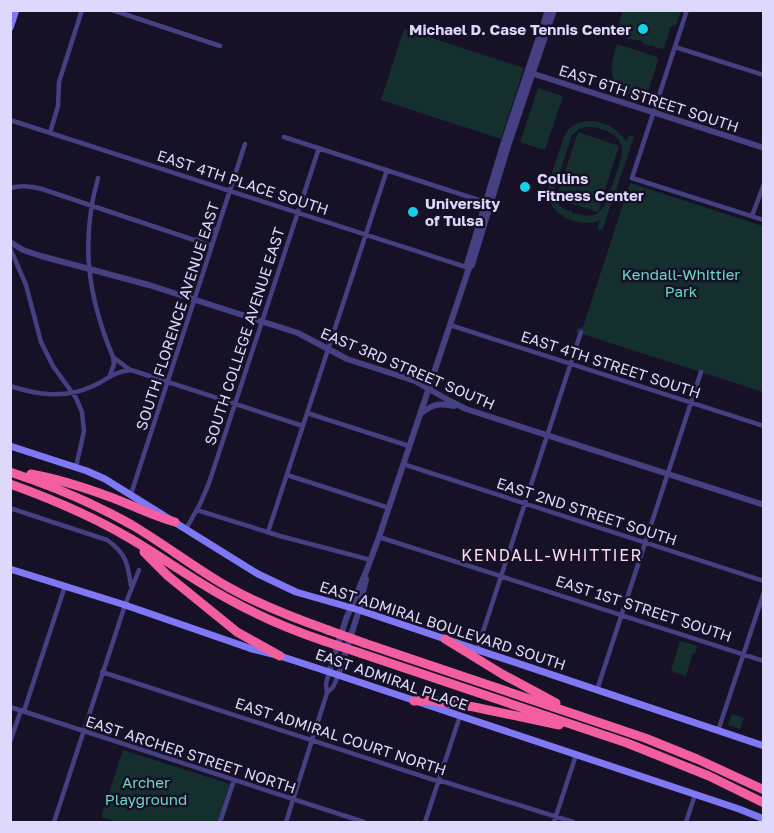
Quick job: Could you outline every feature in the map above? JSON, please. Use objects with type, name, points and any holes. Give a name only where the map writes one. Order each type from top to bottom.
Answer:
[{"type":"highway","points":[[10,471],[55,479],[175,522]]},
{"type":"highway","points":[[10,471],[73,495],[132,526],[226,586],[284,614],[675,749],[764,790]]},
{"type":"highway","points":[[10,484],[87,515],[132,539],[201,584],[260,616],[324,641],[679,763],[764,803]]},
{"type":"highway","points":[[132,539],[168,576],[228,624],[255,643],[280,656]]},
{"type":"highway","points":[[444,639],[502,675],[577,714]]},
{"type":"highway","points":[[414,701],[428,700],[474,707],[594,732]]},
{"type":"main road","points":[[10,28],[16,10]]},
{"type":"main road","points":[[10,446],[76,467],[105,479],[131,494]]},
{"type":"main road","name":"EAST ADMIRAL BOULEVARD SOUTH","points":[[131,494],[270,581],[296,592],[359,610],[764,746]]},
{"type":"main road","name":"EAST ADMIRAL PLACE","points":[[10,569],[329,672],[695,795],[758,819]]},
{"type":"street","points":[[50,133],[58,106],[59,82],[82,10]]},
{"type":"street","points":[[112,10],[220,46]]},
{"type":"street","points":[[286,822],[327,693],[326,684],[329,672],[351,608],[371,560],[469,268],[472,265],[488,203],[508,146],[548,10]]},
{"type":"street","points":[[530,73],[554,10]]},
{"type":"street","points":[[687,10],[632,178],[764,220]]},
{"type":"street","points":[[675,47],[764,75]]},
{"type":"street","name":"EAST 6TH STREET SOUTH","points":[[530,73],[764,148]]},
{"type":"street","name":"EAST 4TH PLACE SOUTH","points":[[10,120],[469,268]]},
{"type":"street","points":[[284,137],[488,203]]},
{"type":"street","name":"SOUTH FLORENCE AVENUE EAST","points":[[131,494],[245,144]]},
{"type":"street","name":"SOUTH COLLEGE AVENUE EAST","points":[[186,529],[209,483],[319,148]]},
{"type":"street","points":[[268,532],[387,170]]},
{"type":"street","points":[[98,178],[91,206],[88,268],[96,312],[113,357],[114,364],[110,375]]},
{"type":"street","points":[[752,216],[764,184]]},
{"type":"street","points":[[10,188],[29,186],[212,246]]},
{"type":"street","points":[[195,240],[218,228]]},
{"type":"street","name":"EAST 3RD STREET SOUTH","points":[[10,242],[40,256],[149,285],[298,333],[347,359],[410,379],[466,409],[764,505]]},
{"type":"street","points":[[10,248],[26,285],[41,342],[53,366],[80,405],[84,423],[76,467]]},
{"type":"street","name":"EAST 4TH STREET SOUTH","points":[[450,325],[764,426]]},
{"type":"street","points":[[477,650],[581,332]]},
{"type":"street","points":[[113,357],[131,370],[303,426]]},
{"type":"street","points":[[10,386],[47,395],[73,393],[91,387],[117,372],[131,370]]},
{"type":"street","points":[[597,690],[702,372]]},
{"type":"street","points":[[420,414],[428,407],[442,404],[466,409]]},
{"type":"street","points":[[307,414],[409,446]]},
{"type":"street","name":"EAST 2ND STREET SOUTH","points":[[403,464],[764,581]]},
{"type":"street","points":[[287,475],[389,508]]},
{"type":"street","points":[[10,508],[107,540],[121,551],[128,565],[132,587]]},
{"type":"street","points":[[197,510],[371,560]]},
{"type":"street","name":"EAST 1ST STREET SOUTH","points":[[379,537],[764,661]]},
{"type":"street","points":[[54,822],[102,672],[139,570]]},
{"type":"street","points":[[327,693],[338,676],[359,610],[366,572]]},
{"type":"street","points":[[10,742],[65,586]]},
{"type":"street","points":[[718,731],[764,592]]},
{"type":"street","name":"EAST ADMIRAL COURT NORTH","points":[[102,672],[555,820],[573,822]]},
{"type":"street","name":"EAST ARCHER STREET NORTH","points":[[10,707],[354,821],[364,822]]},
{"type":"street","points":[[425,822],[460,717]]},
{"type":"street","points":[[555,820],[576,755]]},
{"type":"street","points":[[220,822],[234,780]]},
{"type":"street","points":[[686,822],[695,795]]},
{"type":"green space","name":"Michael D. Case Tennis Center","points":[[623,11],[681,11],[676,25],[669,28],[662,49],[644,44],[642,41],[628,39],[627,36],[617,35]]},
{"type":"green space","points":[[404,29],[524,68],[501,139],[381,100]]},
{"type":"green space","points":[[617,44],[657,57],[658,61],[645,100],[625,91],[614,80],[612,65]]},
{"type":"green space","points":[[538,88],[563,96],[545,150],[520,142]]},
{"type":"green space","points":[[590,121],[608,125],[626,141],[629,135],[634,137],[602,231],[597,229],[600,220],[583,223],[560,214],[554,208],[547,193],[556,160],[568,130],[577,124]],"holes":[[[590,127],[602,129],[614,135],[621,144],[622,150],[618,170],[601,210],[591,216],[575,213],[573,215],[573,212],[558,203],[553,193],[572,135],[579,129]]]},
{"type":"green space","points":[[578,132],[619,146],[598,212],[556,199]]},
{"type":"green space","name":"Kendall-Whittier Park","points":[[630,183],[763,226],[763,392],[576,332],[577,329],[583,327]]},
{"type":"green space","points":[[680,641],[697,646],[686,676],[671,671]]},
{"type":"green space","points":[[732,714],[744,718],[740,729],[728,725]]},
{"type":"green space","name":"Archer Playground","points":[[123,750],[230,784],[218,822],[118,822],[101,817]]},
{"type":"place","name":"Michael D. Case Tennis Center","points":[[643,29]]},
{"type":"place","name":"Collins Fitness Center","points":[[525,187]]},
{"type":"place","name":"University of Tulsa","points":[[413,212]]},
{"type":"district","name":"KENDALL-WHITTIER","points":[[552,555]]}]
